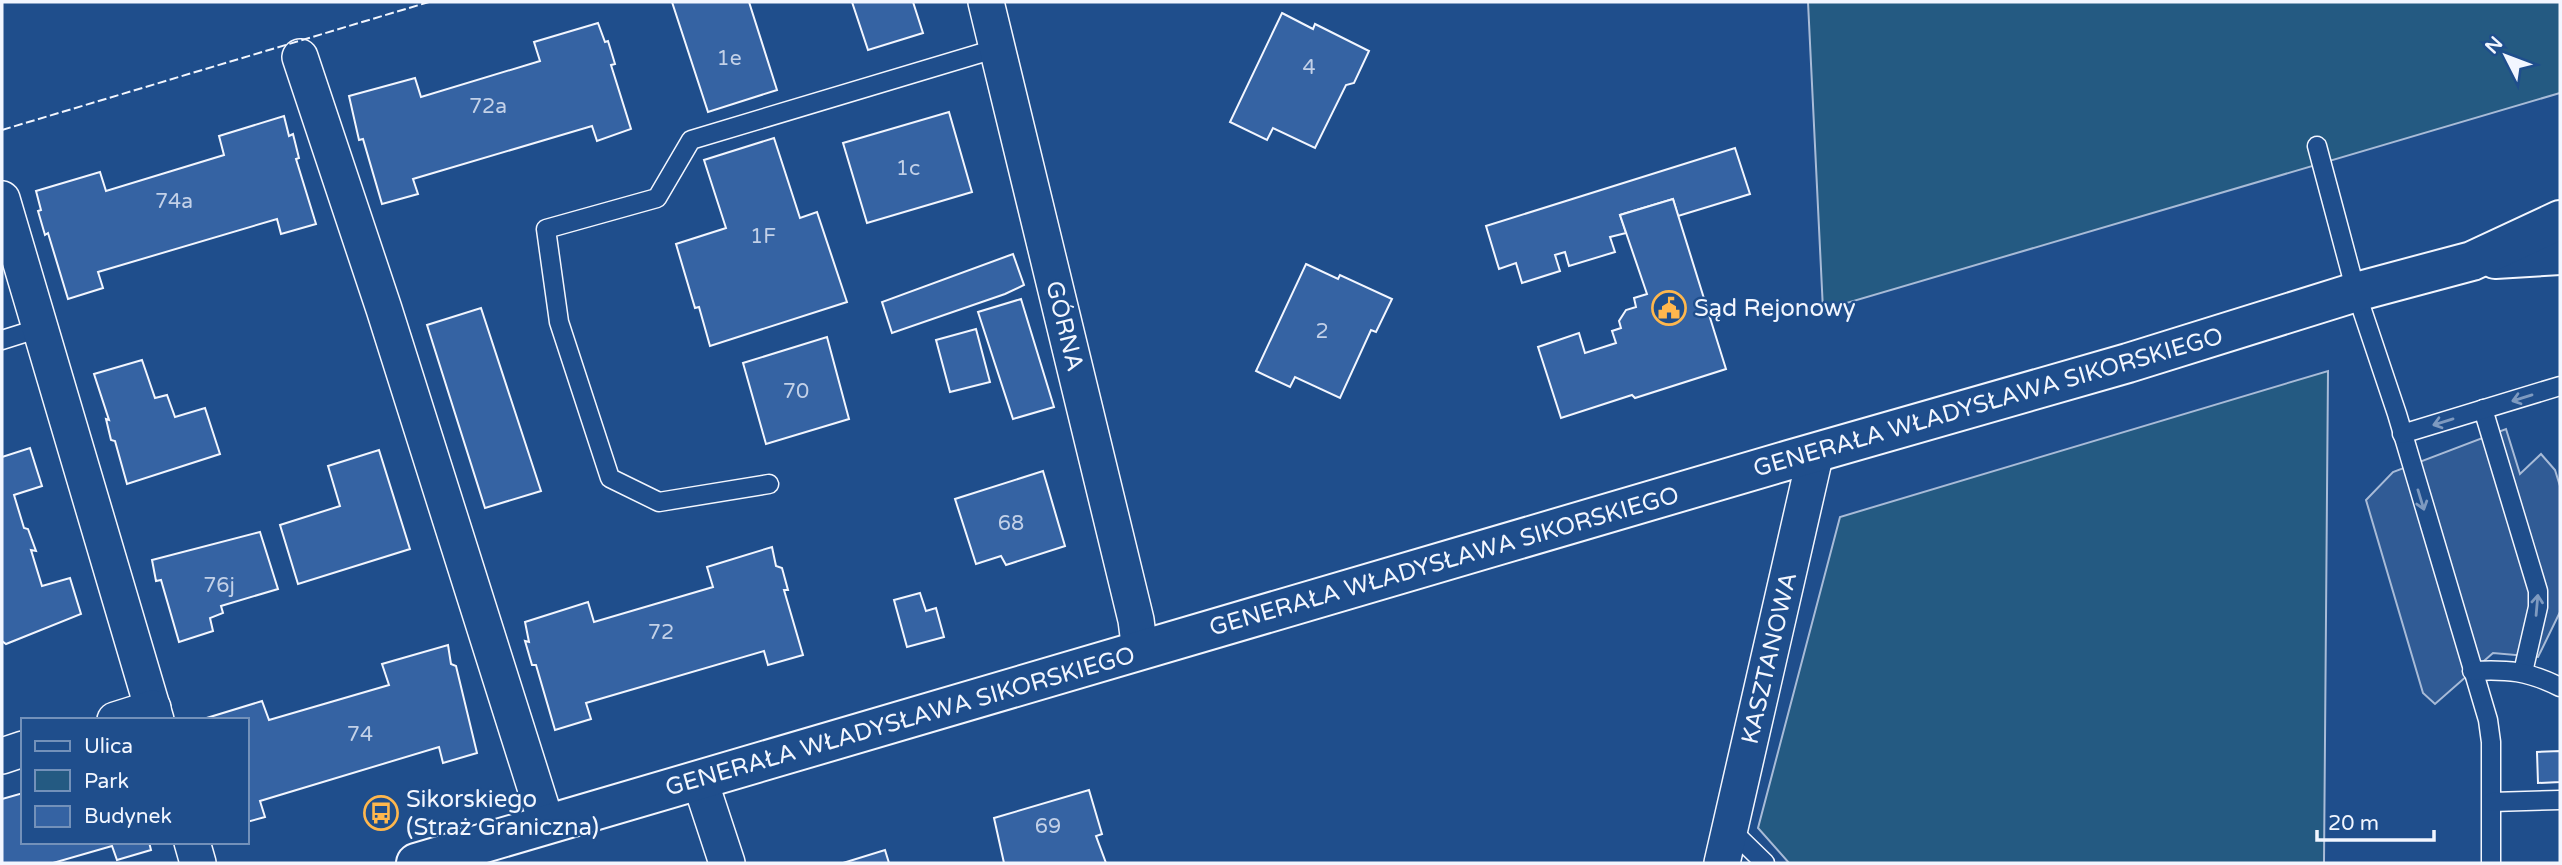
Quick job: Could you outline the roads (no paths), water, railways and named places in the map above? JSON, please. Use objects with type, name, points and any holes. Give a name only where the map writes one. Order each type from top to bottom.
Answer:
[{"type":"main road","name":"GENERAŁA WŁADYSŁAWA SIKORSKIEGO","points":[[416,863],[2128,363],[2357,292],[2472,261],[2560,220]]},
{"type":"main road","name":"GENERAŁA WŁADYSŁAWA SIKORSKIEGO","points":[[2472,261],[2560,254]]},
{"type":"street","name":"GÓRNA","points":[[986,2],[1132,601],[1140,651]]},
{"type":"street","points":[[300,57],[384,309],[547,825]]},
{"type":"street","points":[[2,199],[155,714],[128,718]]},
{"type":"street","name":"KASZTANOWA","points":[[1722,863],[1816,452]]},
{"type":"street","points":[[2,755],[21,750]]},
{"type":"street","points":[[700,781],[727,863]]},
{"type":"street","points":[[192,844],[198,863]]},
{"type":"lane","points":[[769,484],[659,502],[610,478],[559,322],[546,229],[657,198],[691,140],[998,48]]},
{"type":"lane","points":[[2317,146],[2357,292],[2402,434],[2489,731],[2491,863]]},
{"type":"lane","points":[[2,340],[40,328]]},
{"type":"lane","points":[[2402,434],[2560,386]]},
{"type":"lane","points":[[2483,409],[2538,591],[2539,607],[2523,672]]},
{"type":"lane","points":[[2472,671],[2507,669],[2539,676],[2560,687]]},
{"type":"lane","points":[[2492,802],[2560,800]]},
{"type":"lane","points":[[1730,829],[1765,863]]},
{"type":"place","name":"Sąd Rejonowy","points":[[1669,308]]},
{"type":"place","name":"Sikorskiego (Straż Graniczna)","points":[[381,813]]}]
